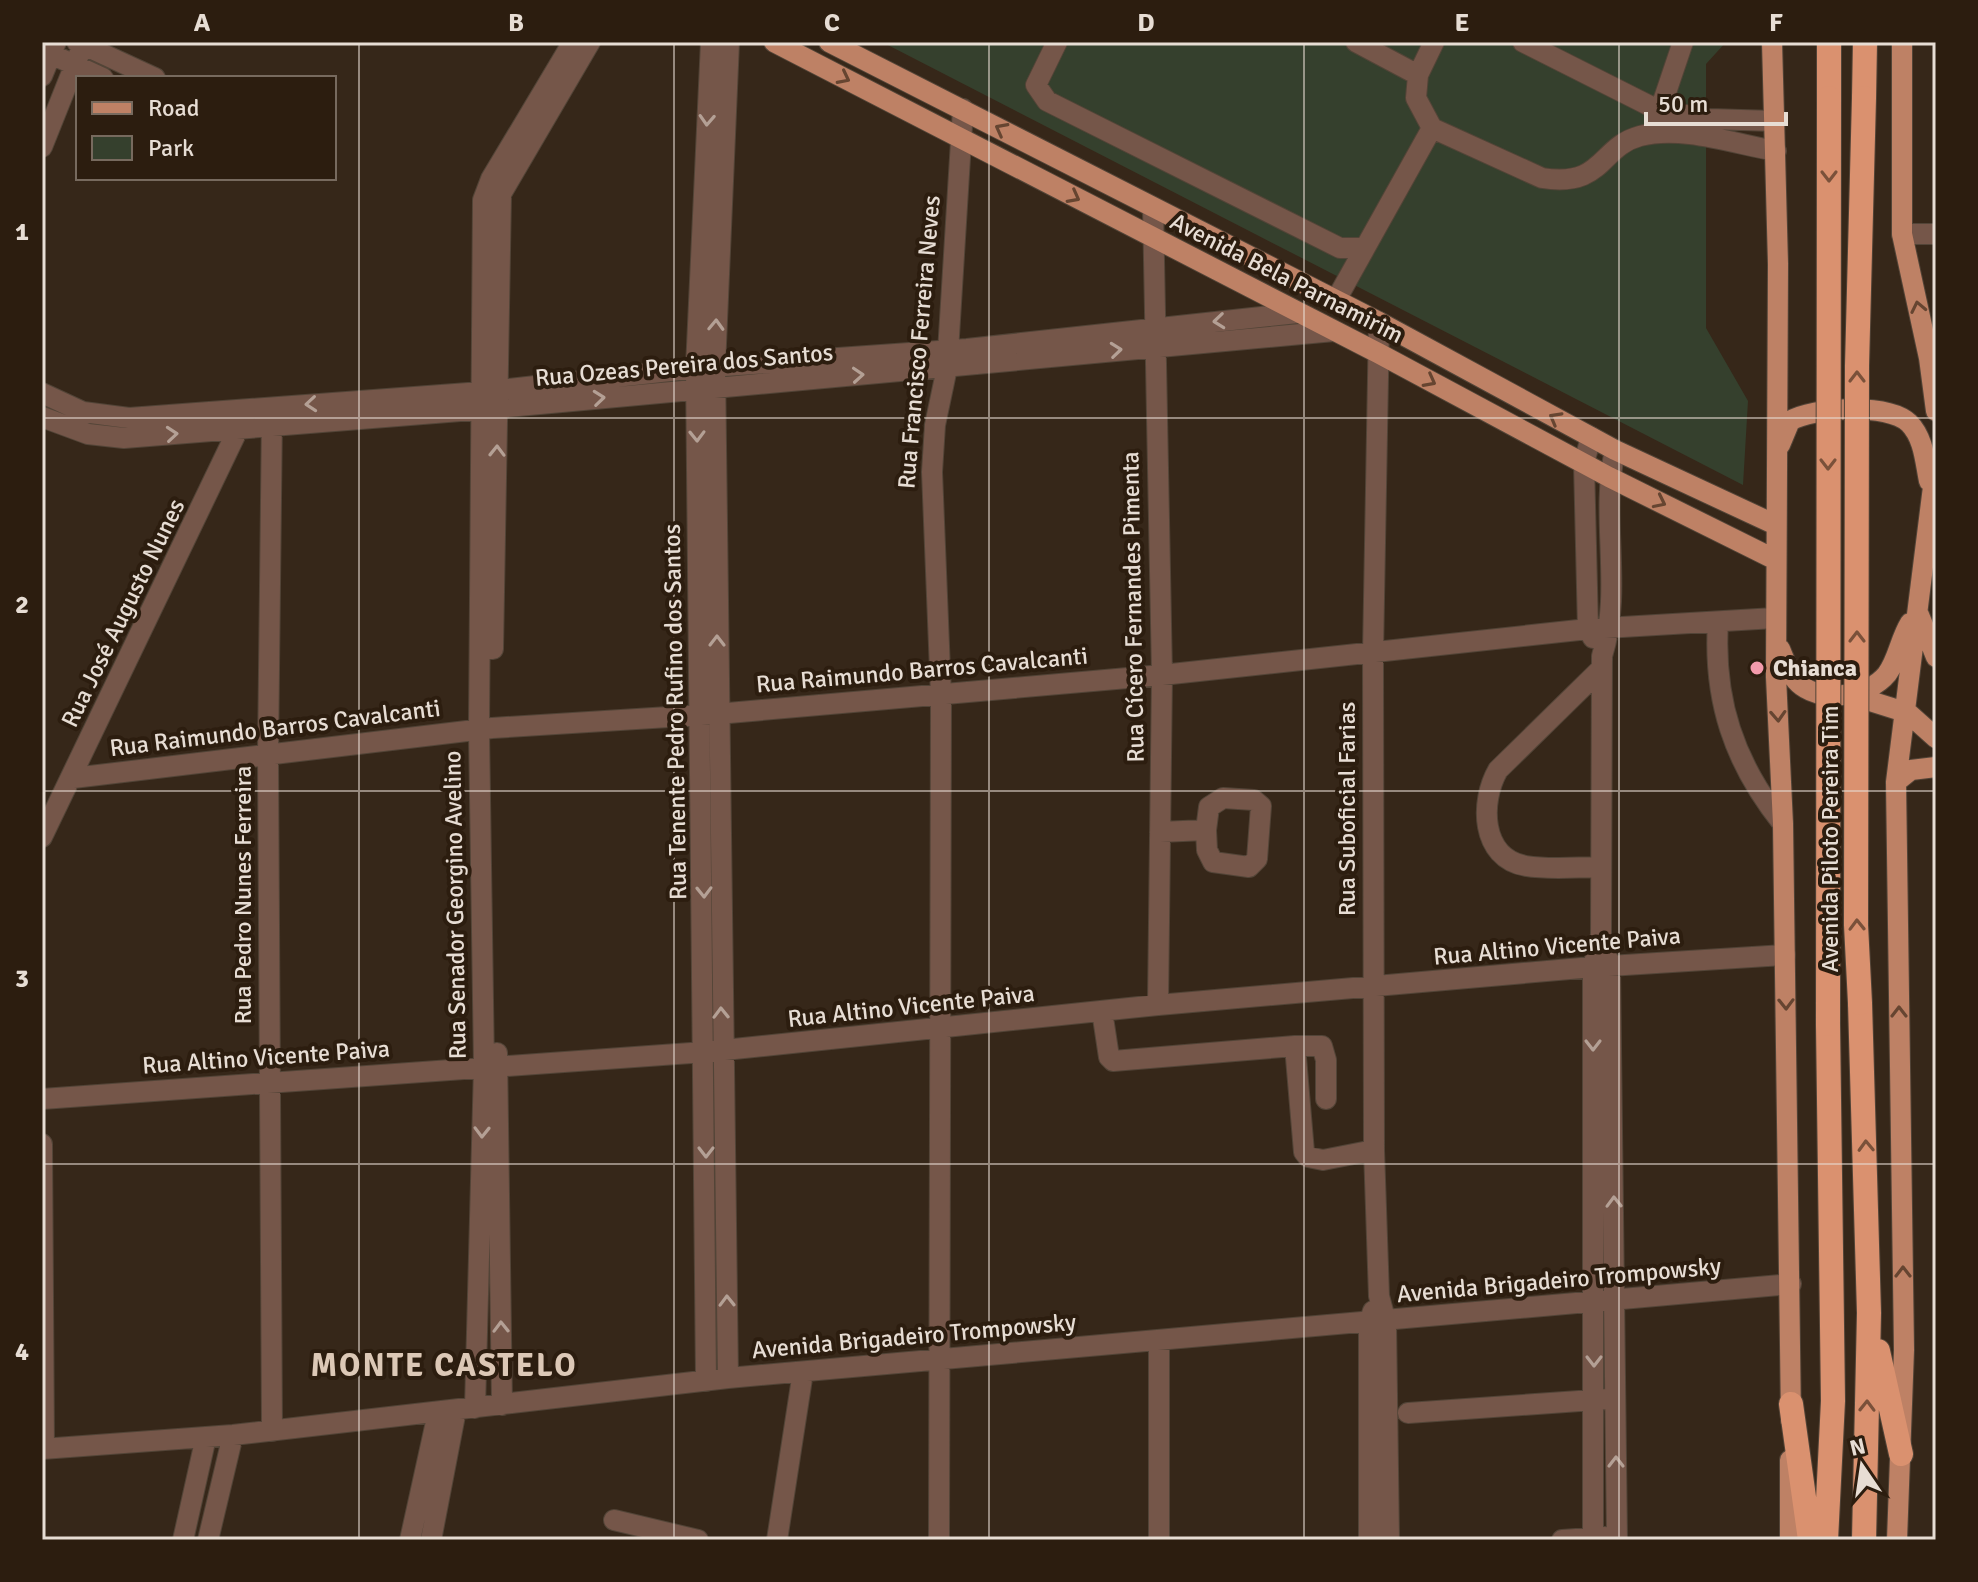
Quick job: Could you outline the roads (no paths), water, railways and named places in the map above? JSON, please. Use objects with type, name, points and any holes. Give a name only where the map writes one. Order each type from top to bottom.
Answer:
[{"type":"highway","name":"Avenida Piloto Pereira Tim","points":[[1826,1540],[1833,1401],[1828,1024],[1829,42]]},
{"type":"highway","name":"Avenida Piloto Pereira Tim","points":[[1864,1540],[1869,1313],[1856,925],[1857,366],[1865,42]]},
{"type":"highway","points":[[1869,1313],[1901,1454]]},
{"type":"highway","points":[[1791,1404],[1810,1540]]},
{"type":"main road","name":"Avenida Bela Parnamirim","points":[[774,42],[1378,353],[1609,477],[1776,560]]},
{"type":"main road","name":"Avenida Bela Parnamirim","points":[[829,42],[1379,322],[1615,450],[1776,525]]},
{"type":"main road","points":[[1772,42],[1776,151],[1776,628],[1783,824],[1791,1284],[1790,1540]]},
{"type":"main road","points":[[1902,42],[1902,234],[1929,358],[1936,411]]},
{"type":"main road","points":[[1776,460],[1786,427],[1799,416],[1852,410],[1889,413],[1906,420],[1918,436],[1933,498]]},
{"type":"main road","points":[[1897,1540],[1903,1305],[1896,782],[1903,710],[1925,600],[1936,463]]},
{"type":"main road","points":[[1925,600],[1936,657]]},
{"type":"main road","points":[[1851,695],[1885,676],[1925,600]]},
{"type":"main road","points":[[1776,628],[1789,671],[1802,686],[1818,693],[1851,695],[1903,710],[1920,721],[1936,738]]},
{"type":"main road","points":[[1896,782],[1911,770],[1936,767]]},
{"type":"street","name":"Rua Senador Georgino Avelino","points":[[490,400],[483,200],[491,179],[573,42]]},
{"type":"street","name":"Rua Senador Georgino Avelino","points":[[502,1405],[491,1067],[486,729],[490,400],[501,194],[590,42]]},
{"type":"street","name":"Rua Tenente Pedro Rufino dos Santos","points":[[711,42],[706,377],[709,714],[714,1052],[728,1378]]},
{"type":"street","name":"Rua Tenente Pedro Rufino dos Santos","points":[[706,377],[729,42]]},
{"type":"street","points":[[1057,42],[1036,85],[1047,101],[1340,248],[1365,248]]},
{"type":"street","points":[[1356,42],[1418,75]]},
{"type":"street","points":[[1434,42],[1418,75],[1416,98],[1432,128],[1532,175],[1554,180],[1588,174],[1623,143],[1655,134],[1776,151]]},
{"type":"street","points":[[1523,42],[1658,110],[1709,119],[1774,121]]},
{"type":"street","points":[[1655,134],[1658,110],[1683,42]]},
{"type":"street","points":[[42,147],[81,43],[151,76]]},
{"type":"street","points":[[42,76],[49,49],[99,76]]},
{"type":"street","name":"Rua Francisco Ferreira Neves","points":[[939,1540],[941,695],[932,460],[935,425],[948,359],[963,109]]},
{"type":"street","points":[[1336,300],[1432,128]]},
{"type":"street","name":"Rua Cícero Fernandes Pimenta","points":[[1153,208],[1162,675],[1158,1005]]},
{"type":"street","points":[[1902,234],[1936,234]]},
{"type":"street","name":"Rua Ozeas Pereira dos Santos","points":[[42,393],[54,414],[88,434],[126,428],[490,400],[706,377],[948,359],[1155,336],[1297,313]]},
{"type":"street","name":"Rua Suboficial Farias","points":[[1369,1540],[1379,1296],[1374,1150],[1373,654],[1379,322]]},
{"type":"street","name":"Rua Ozeas Pereira dos Santos","points":[[1155,336],[1334,331]]},
{"type":"street","name":"Rua Pedro Nunes Ferreira","points":[[272,417],[268,755],[272,1431]]},
{"type":"street","name":"Rua José Augusto Nunes","points":[[42,837],[244,419]]},
{"type":"street","points":[[1591,437],[1584,463],[1588,629],[1602,662]]},
{"type":"street","points":[[1562,1540],[1617,1538],[1616,1302],[1601,935],[1602,662],[1611,627],[1609,477],[1615,450]]},
{"type":"street","points":[[1718,622],[1718,684],[1733,745],[1747,773],[1783,824]]},
{"type":"street","name":"Rua Raimundo Barros Cavalcanti","points":[[73,778],[486,729],[709,714],[1162,675],[1588,629],[1718,622],[1776,628]]},
{"type":"street","points":[[1601,867],[1525,866],[1511,861],[1491,838],[1486,805],[1489,786],[1498,770],[1602,662]]},
{"type":"street","points":[[1160,832],[1206,830]]},
{"type":"street","name":"Rua Altino Vicente Paiva","points":[[42,1099],[714,1052],[1158,1005],[1602,967],[1785,955]]},
{"type":"street","points":[[1593,1539],[1602,967]]},
{"type":"street","points":[[1102,1011],[1109,1057],[1113,1061],[1322,1046],[1326,1099]]},
{"type":"street","points":[[1295,1046],[1304,1152],[1308,1157],[1323,1160],[1374,1150]]},
{"type":"street","name":"Rua Tenente Pedro Rufino dos Santos","points":[[706,1381],[714,1052]]},
{"type":"street","name":"Rua Senador Georgino Avelino","points":[[431,1540],[456,1410],[491,1067]]},
{"type":"street","points":[[42,1144],[43,1448]]},
{"type":"street","name":"Avenida Brigadeiro Trompowsky","points":[[43,1448],[233,1435],[728,1378],[1595,1304],[1791,1284]]},
{"type":"street","name":"Rua Suboficial Farias","points":[[1377,1322],[1389,1540]]},
{"type":"street","points":[[1159,1340],[1159,1540]]},
{"type":"street","points":[[777,1540],[803,1372]]},
{"type":"street","points":[[1408,1413],[1616,1398]]},
{"type":"street","name":"Rua Senador Georgino Avelino","points":[[410,1540],[456,1410]]},
{"type":"street","points":[[208,1540],[233,1435]]},
{"type":"street","points":[[183,1540],[206,1437]]},
{"type":"street","points":[[614,1520],[698,1540]]},
{"type":"place","name":"Chianca","points":[[1757,668]]},
{"type":"district","name":"MONTE CASTELO","points":[[444,1365]]}]
